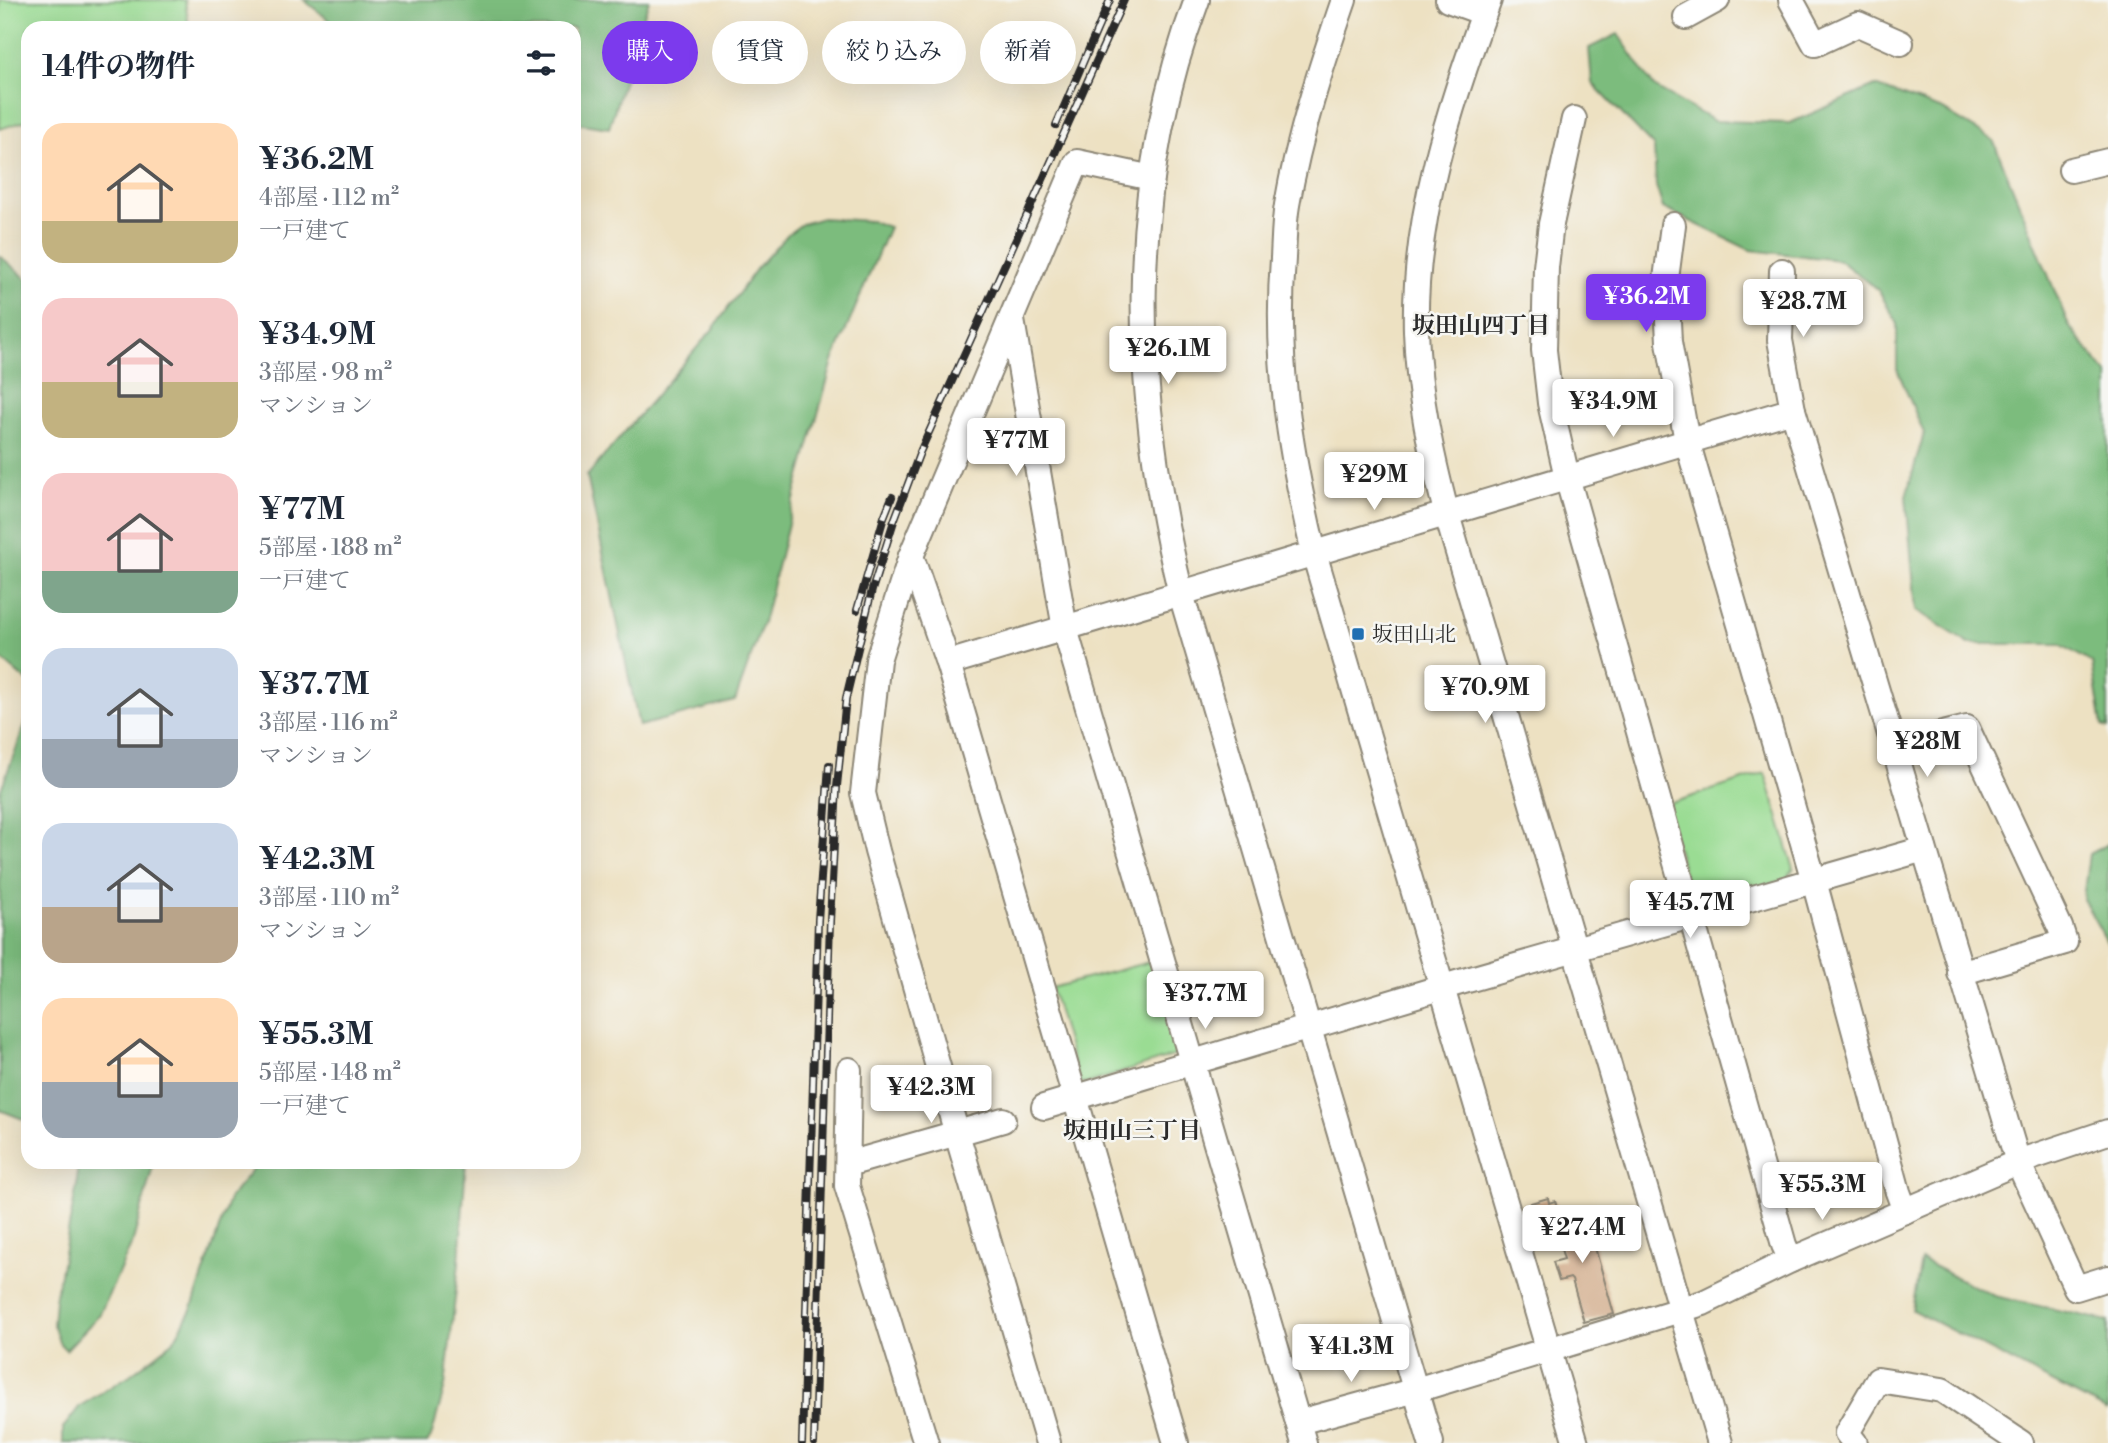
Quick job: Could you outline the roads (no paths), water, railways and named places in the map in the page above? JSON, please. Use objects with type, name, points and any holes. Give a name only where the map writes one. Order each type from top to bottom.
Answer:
[{"type":"street","points":[[1197,0],[1173,72],[1160,127],[1152,178],[1143,290],[1145,383],[1167,533],[1181,594],[1432,1443]]},
{"type":"street","points":[[1345,0],[1321,66],[1301,134],[1286,208],[1281,282],[1281,345],[1284,402],[1292,453],[1314,554],[1576,1443]]},
{"type":"street","points":[[1448,0],[1486,7],[1444,134],[1428,200],[1419,265],[1416,329],[1420,386],[1429,445],[1447,515],[1720,1443]]},
{"type":"street","points":[[1686,17],[1717,0]]},
{"type":"street","points":[[1791,0],[1815,44],[1858,24],[1901,43]]},
{"type":"street","points":[[1574,119],[1551,224],[1546,281],[1544,350],[1550,403],[1567,477],[1693,915],[1784,1245],[1791,1260]]},
{"type":"street","points":[[2071,170],[2108,161]]},
{"type":"street","points":[[1048,1443],[957,1134],[863,793],[878,660],[911,556],[1077,162],[1152,178]]},
{"type":"street","points":[[1673,225],[1666,279],[1669,342],[1687,441],[1814,881],[1905,1211]]},
{"type":"street","points":[[1782,271],[1780,340],[1793,410],[2018,1162],[2076,1288],[2108,1278]]},
{"type":"street","points":[[1011,320],[1065,629],[1190,1062],[1301,1432],[1416,1390],[1703,1303],[1791,1260],[2018,1162],[2108,1132]]},
{"type":"street","points":[[947,663],[1793,410]]},
{"type":"street","points":[[911,556],[947,663],[1176,1443]]},
{"type":"street","points":[[1893,746],[1967,728],[2065,942],[1960,973]]},
{"type":"street","points":[[1044,1107],[1443,987],[1924,849]]},
{"type":"street","points":[[849,1070],[847,1186],[926,1443]]},
{"type":"street","points":[[848,1164],[1003,1120]]},
{"type":"street","points":[[1855,1443],[1847,1433],[1878,1380],[1942,1390],[2021,1443]]},
{"type":"railway","points":[[1056,125],[1110,0]]},
{"type":"railway","points":[[814,1443],[830,921],[837,786],[846,698],[872,590],[920,452],[1124,0]]},
{"type":"railway","points":[[857,610],[892,497]]},
{"type":"railway","points":[[802,1443],[818,920],[829,765]]},
{"type":"place","name":"坂田山北","points":[[1358,634]]},
{"type":"district","name":"坂田山四丁目","points":[[1481,325]]},
{"type":"district","name":"坂田山三丁目","points":[[1132,1130]]}]
